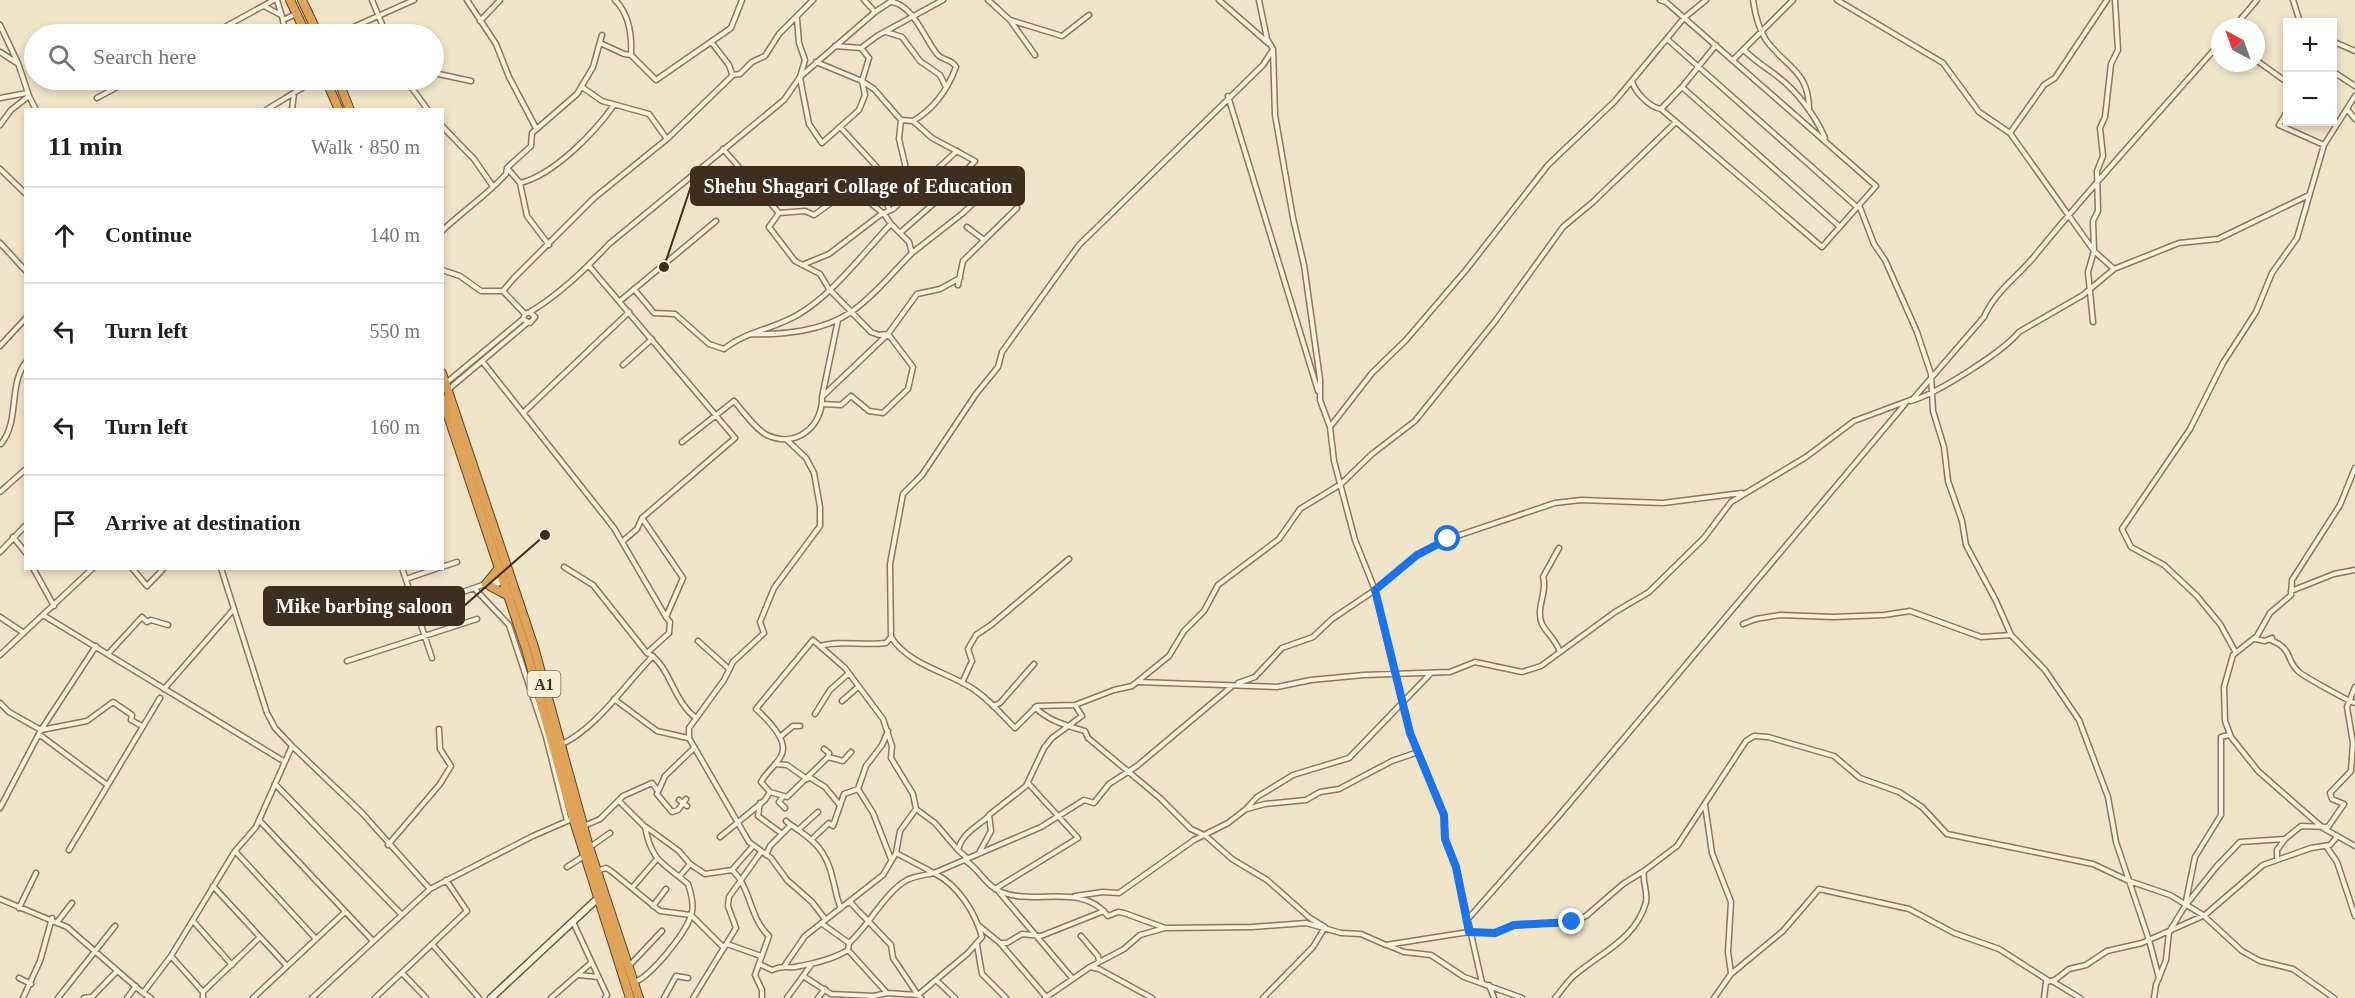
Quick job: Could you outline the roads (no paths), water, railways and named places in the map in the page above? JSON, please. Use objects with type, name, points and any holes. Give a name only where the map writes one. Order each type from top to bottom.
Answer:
[{"type":"highway","points":[[290,0],[301,24]]},
{"type":"highway","points":[[302,0],[313,24]]},
{"type":"highway","points":[[297,15],[307,12]]},
{"type":"highway","points":[[331,90],[338,108]]},
{"type":"highway","points":[[342,90],[349,108]]},
{"type":"highway","name":"A1","points":[[444,378],[561,745],[596,871],[639,998]]},
{"type":"highway","name":"A1","points":[[444,404],[499,568],[507,579],[509,596],[570,819],[585,855],[630,998]]},
{"type":"highway","points":[[499,568],[482,587],[509,596]]},
{"type":"street","points":[[231,24],[276,0],[283,24]]},
{"type":"street","points":[[372,0],[382,24]]},
{"type":"street","points":[[362,24],[414,0]]},
{"type":"street","points":[[467,0],[496,44],[509,77],[537,128]]},
{"type":"street","points":[[480,21],[500,0]]},
{"type":"street","points":[[615,0],[622,7],[629,24],[631,55]]},
{"type":"street","points":[[600,43],[631,55],[656,80],[731,28],[742,0]]},
{"type":"street","points":[[805,0],[807,8]]},
{"type":"street","points":[[444,271],[460,276],[481,291],[503,291],[594,198],[667,139],[732,75],[740,74],[752,62],[765,56],[779,34],[813,0]]},
{"type":"street","points":[[864,0],[875,12]]},
{"type":"street","points":[[835,46],[861,48],[942,0]]},
{"type":"street","points":[[987,0],[1010,20],[1035,55]]},
{"type":"street","points":[[1219,0],[1273,49]]},
{"type":"street","points":[[1258,0],[1267,39],[1273,49],[1275,115],[1293,218],[1304,265],[1320,379],[1320,398]]},
{"type":"street","points":[[1632,81],[1635,90],[1656,109],[1661,109],[1822,247],[1876,186],[1734,59],[1660,0]]},
{"type":"street","points":[[1330,427],[1372,373],[1406,340],[1466,270],[1548,165],[1615,101],[1684,18],[1706,0]]},
{"type":"street","points":[[1753,0],[1761,32],[1767,42],[1804,80],[1809,93],[1809,110]]},
{"type":"street","points":[[1734,59],[1793,0]]},
{"type":"street","points":[[1837,0],[1943,63],[1979,112],[2010,133],[2094,251],[2114,269]]},
{"type":"street","points":[[2010,133],[2044,85],[2055,78],[2107,0]]},
{"type":"street","points":[[2093,322],[2088,272],[2094,251],[2093,221],[2098,211],[2097,171],[2103,156],[2100,128],[2105,117],[2111,64],[2118,50],[2115,0]]},
{"type":"street","points":[[2242,18],[2257,0]]},
{"type":"street","points":[[2293,0],[2299,18]]},
{"type":"street","points":[[447,386],[482,362],[530,312],[544,304],[589,266],[609,244],[784,100],[800,77],[816,62],[875,12],[892,1],[912,16],[939,56],[955,65],[946,87],[930,111],[913,121],[901,120],[874,89],[862,81],[816,62]]},
{"type":"street","points":[[264,6],[282,17],[297,15]]},
{"type":"street","points":[[1010,20],[1062,36],[1089,15]]},
{"type":"street","points":[[797,18],[799,44],[805,60],[800,77],[810,124],[822,143],[859,110],[863,98],[862,81],[869,58],[861,48]]},
{"type":"street","points":[[0,25],[18,63],[24,82]]},
{"type":"street","points":[[886,32],[902,37],[925,65],[940,75],[946,87]]},
{"type":"street","points":[[444,229],[486,195],[492,185],[506,174],[507,168],[531,146],[532,133],[577,94],[593,67],[602,35]]},
{"type":"street","points":[[1667,39],[1858,206],[1917,332],[1931,374],[1933,411],[1944,447],[1948,481],[1962,521],[1966,545],[2011,635],[2045,670],[2079,720],[2108,797],[2116,842],[2149,940],[2159,978]]},
{"type":"street","points":[[712,43],[729,65],[732,75]]},
{"type":"street","points":[[2337,43],[2355,51]]},
{"type":"street","points":[[1661,109],[1716,45]]},
{"type":"street","points":[[1273,49],[1263,65],[1228,96],[1079,245],[1002,352],[998,367],[976,394],[922,475],[903,494],[890,564],[891,637],[897,647],[918,661],[981,694],[1016,728],[1035,707],[1055,704],[1075,705],[1138,682],[1172,653],[1184,631],[1204,611],[1218,585],[1279,539],[1300,509],[1341,484],[1372,454],[1420,416],[1496,320],[1563,227],[1593,202],[1676,122]]},
{"type":"street","points":[[1744,50],[1761,68],[1777,76],[1809,110],[1816,118],[1826,142]]},
{"type":"street","points":[[0,52],[18,63]]},
{"type":"street","points":[[1467,920],[1557,818],[1907,402],[1930,380],[1984,317],[1990,302],[2025,267],[2068,214],[2211,53]]},
{"type":"street","points":[[2265,66],[2283,79]]},
{"type":"street","points":[[2334,72],[2355,86]]},
{"type":"street","points":[[444,75],[471,81]]},
{"type":"street","points":[[582,87],[602,101],[649,114],[667,139]]},
{"type":"street","points":[[1682,87],[1840,227]]},
{"type":"street","points":[[863,98],[874,89]]},
{"type":"street","points":[[26,90],[35,108]]},
{"type":"street","points":[[97,98],[112,90]]},
{"type":"street","points":[[269,108],[298,90]]},
{"type":"street","points":[[413,90],[427,108]]},
{"type":"street","points":[[292,108],[294,93]]},
{"type":"street","points":[[0,98],[28,95]]},
{"type":"street","points":[[0,125],[11,110],[28,95]]},
{"type":"street","points":[[1228,96],[1330,427],[1334,461],[1354,540],[1375,590],[1403,704],[1418,752],[1444,815],[1445,839],[1456,867],[1482,983]]},
{"type":"street","points":[[2235,651],[2220,624],[2198,596],[2163,565],[2136,551],[2125,539],[2122,529],[2190,429],[2223,363],[2256,312],[2272,273],[2296,238],[2325,145],[2355,96]]},
{"type":"street","points":[[520,183],[544,173],[561,160],[594,130],[615,105]]},
{"type":"street","points":[[2347,109],[2355,118]]},
{"type":"street","points":[[2283,117],[2278,124],[2325,145]]},
{"type":"street","points":[[901,120],[898,139],[908,177]]},
{"type":"street","points":[[901,232],[940,198],[975,161],[917,128],[913,121]]},
{"type":"street","points":[[444,128],[474,159],[492,185]]},
{"type":"street","points":[[841,128],[885,176],[883,189],[889,210]]},
{"type":"street","points":[[723,149],[779,213]]},
{"type":"street","points":[[802,265],[834,252],[889,210],[957,151]]},
{"type":"street","points":[[507,168],[520,183],[527,216],[549,245]]},
{"type":"street","points":[[0,169],[24,192]]},
{"type":"street","points":[[751,334],[801,330],[838,319],[852,312],[912,253],[963,213],[993,184]]},
{"type":"street","points":[[779,213],[805,211],[814,215],[852,188],[883,213],[901,232],[909,242],[912,253]]},
{"type":"street","points":[[1138,682],[1277,687],[1311,680],[1394,672],[1450,672],[1475,663],[1522,672],[1541,666],[1615,612],[1649,592],[1704,538],[1724,509],[1806,457],[1854,421],[1932,393],[1986,360],[2019,332],[2089,290],[2114,269],[2179,243],[2218,238],[2309,195]]},
{"type":"street","points":[[958,285],[963,261],[1017,208]]},
{"type":"street","points":[[779,213],[769,227],[795,261],[820,274],[829,289],[875,334],[888,334]]},
{"type":"street","points":[[620,301],[716,221]]},
{"type":"street","points":[[634,289],[654,313],[675,314],[709,344],[724,349],[735,340],[799,315],[829,289],[891,224]]},
{"type":"street","points":[[968,226],[984,240]]},
{"type":"street","points":[[0,243],[24,269]]},
{"type":"street","points":[[589,266],[735,438],[642,518],[637,529],[622,541]]},
{"type":"street","points":[[822,397],[888,334],[917,294],[940,289],[960,278]]},
{"type":"street","points":[[503,291],[525,318],[532,322],[544,304]]},
{"type":"street","points":[[530,312],[535,317]]},
{"type":"street","points":[[523,413],[629,312]]},
{"type":"street","points":[[447,386],[525,318]]},
{"type":"street","points":[[787,440],[805,434],[816,424],[838,319]]},
{"type":"street","points":[[0,346],[24,320]]},
{"type":"street","points":[[822,404],[841,405],[851,396],[869,411],[883,413],[908,389],[913,367],[888,334]]},
{"type":"street","points":[[623,365],[652,339]]},
{"type":"street","points":[[482,362],[622,541],[670,622],[669,633],[647,653]]},
{"type":"street","points":[[1,444],[11,423],[14,391],[24,367]]},
{"type":"street","points":[[682,442],[734,401],[765,434],[787,440],[806,458],[814,473],[820,507],[820,526],[774,588],[760,622],[764,633],[728,668],[724,680],[689,728],[688,738],[753,846],[763,854],[823,921],[849,943]]},
{"type":"street","points":[[2185,906],[2195,857],[2221,814],[2221,736],[2225,721],[2226,673],[2235,651],[2254,639],[2270,613],[2289,597],[2292,580],[2340,505],[2355,468]]},
{"type":"street","points":[[0,492],[24,471]]},
{"type":"street","points":[[759,964],[772,970],[785,965],[794,967],[834,959],[848,950],[849,943],[867,921],[902,884],[967,860],[1059,818],[1084,800],[1094,803],[1109,784],[1129,772],[1233,686],[1255,677],[1282,648],[1313,637],[1332,619],[1375,590],[1417,555],[1448,539],[1555,502],[1581,500],[1663,502],[1746,493]]},
{"type":"street","points":[[642,518],[683,578],[666,617]]},
{"type":"street","points":[[0,552],[24,527]]},
{"type":"street","points":[[13,537],[24,551]]},
{"type":"street","points":[[1559,548],[1543,577],[1546,584],[1541,611],[1542,623],[1555,639],[1560,652]]},
{"type":"street","points":[[962,683],[972,661],[968,649],[976,635],[992,626],[1069,559]]},
{"type":"street","points":[[444,567],[457,562]]},
{"type":"street","points":[[564,567],[593,585],[647,653],[661,664],[680,703],[696,718]]},
{"type":"street","points":[[34,570],[54,606]]},
{"type":"street","points":[[0,655],[91,570]]},
{"type":"street","points":[[134,570],[147,586],[162,570]]},
{"type":"street","points":[[222,570],[270,721],[292,746],[362,813],[388,845],[430,889]]},
{"type":"street","points":[[403,570],[432,658]]},
{"type":"street","points":[[406,579],[434,570]]},
{"type":"street","points":[[2291,591],[2334,574],[2355,570]]},
{"type":"street","points":[[416,608],[507,579]]},
{"type":"street","points":[[312,998],[430,889],[570,819],[510,625],[482,587]]},
{"type":"street","points":[[164,689],[234,609]]},
{"type":"street","points":[[1743,624],[1780,615],[1854,616],[1910,611],[1982,637],[2011,635]]},
{"type":"street","points":[[43,615],[285,762]]},
{"type":"street","points":[[0,617],[24,633]]},
{"type":"street","points":[[108,654],[142,617],[147,622],[168,625]]},
{"type":"street","points":[[347,661],[477,619]]},
{"type":"street","points":[[821,646],[829,643],[870,646],[886,644],[891,637]]},
{"type":"street","points":[[2254,639],[2271,639],[2282,645],[2299,673],[2320,683],[2348,703],[2355,703]]},
{"type":"street","points":[[782,798],[777,793],[770,792],[762,780],[783,752],[780,736],[756,709],[813,640],[845,668],[883,719],[892,746],[891,758],[913,794],[916,809],[935,823],[997,890],[1071,978]]},
{"type":"street","points":[[698,641],[728,668]]},
{"type":"street","points":[[0,808],[40,732],[96,646]]},
{"type":"street","points":[[561,745],[578,735],[653,656]]},
{"type":"street","points":[[993,706],[1000,703],[1034,664]]},
{"type":"street","points":[[1246,810],[1257,797],[1293,775],[1349,758],[1370,734],[1389,720],[1432,672]]},
{"type":"street","points":[[815,714],[830,690],[848,674]]},
{"type":"street","points":[[842,700],[858,687]]},
{"type":"street","points":[[2277,859],[2277,850],[2285,839],[2301,826],[2324,828],[2332,823],[2344,806],[2332,799],[2330,793],[2349,775],[2352,765],[2353,743],[2348,703],[2355,687]]},
{"type":"street","points":[[69,850],[106,784],[160,698]]},
{"type":"street","points":[[614,699],[657,731],[688,738]]},
{"type":"street","points":[[40,732],[87,721],[112,702],[132,715],[131,720],[142,726]]},
{"type":"street","points":[[0,703],[106,784]]},
{"type":"street","points":[[958,850],[965,835],[1028,783],[1044,748],[1052,738],[1082,716],[1075,705]]},
{"type":"street","points":[[1035,707],[1043,716],[1062,722],[1068,727],[1086,731],[1088,738],[1160,798],[1191,829],[1204,835],[1232,859],[1272,884],[1310,918],[1325,927]]},
{"type":"street","points":[[2225,721],[2230,735],[2258,771],[2324,828],[2355,846]]},
{"type":"street","points":[[780,736],[793,726],[800,726]]},
{"type":"street","points":[[388,845],[440,784],[451,766],[440,749],[439,729]]},
{"type":"street","points":[[858,789],[866,766],[882,745],[888,731]]},
{"type":"street","points":[[2221,736],[2230,735]]},
{"type":"street","points":[[1386,945],[1469,932],[1495,933],[1514,925],[1563,923],[1580,919],[1677,846],[1746,741],[1754,736],[1768,737],[1834,756],[1860,778],[1899,792],[1922,807],[1947,834],[2093,864],[2129,881],[2170,895],[2203,915],[2242,951],[2260,961],[2292,969],[2334,998]]},
{"type":"street","points":[[143,993],[171,956],[235,851],[259,820],[292,746]]},
{"type":"street","points":[[658,791],[665,776],[693,749]]},
{"type":"street","points":[[784,808],[778,802],[787,797],[828,757],[829,753],[824,749]]},
{"type":"street","points":[[828,757],[843,761],[851,752]]},
{"type":"street","points":[[997,890],[1030,898],[1102,892],[1119,893],[1204,835],[1246,810],[1265,804],[1306,800],[1320,792],[1339,789],[1392,761],[1418,752]]},
{"type":"street","points":[[775,764],[788,765],[825,787],[839,804]]},
{"type":"street","points":[[583,826],[600,819],[629,793],[652,783],[658,791],[659,798],[672,812],[686,798]]},
{"type":"street","points":[[997,890],[1078,838],[1028,783]]},
{"type":"street","points":[[275,784],[402,915]]},
{"type":"street","points":[[813,839],[829,823],[833,826],[844,794],[858,789]]},
{"type":"street","points":[[858,789],[873,813],[891,860]]},
{"type":"street","points":[[720,837],[770,792]]},
{"type":"street","points":[[620,801],[645,827],[679,851],[690,864],[705,874],[732,870],[753,846]]},
{"type":"street","points":[[680,802],[687,806]]},
{"type":"street","points":[[760,803],[758,816],[781,834]]},
{"type":"street","points":[[1705,805],[1712,853],[1731,902],[1728,952],[1731,974]]},
{"type":"street","points":[[785,965],[805,936],[877,882],[896,853],[900,831],[916,809]]},
{"type":"street","points":[[798,830],[819,812]]},
{"type":"street","points":[[979,854],[991,831],[989,815]]},
{"type":"street","points":[[259,820],[373,941]]},
{"type":"street","points":[[786,821],[819,845],[829,866],[841,908]]},
{"type":"street","points":[[693,998],[736,927],[728,900],[763,854],[791,825]]},
{"type":"street","points":[[635,982],[644,978],[680,935],[691,915],[692,902],[688,884],[656,860],[646,837],[645,827]]},
{"type":"street","points":[[589,847],[610,833]]},
{"type":"street","points":[[2044,998],[2046,983],[2065,970],[2086,965],[2107,951],[2169,932],[2217,907],[2255,871],[2277,859],[2326,846],[2337,837]]},
{"type":"street","points":[[2154,998],[2166,960],[2169,932],[2185,906],[2217,866],[2240,842],[2285,839]]},
{"type":"street","points":[[2326,846],[2337,862],[2355,916]]},
{"type":"street","points":[[235,851],[317,939]]},
{"type":"street","points":[[896,853],[934,873],[956,889],[978,925],[982,937],[977,945],[920,997]]},
{"type":"street","points":[[567,867],[585,855]]},
{"type":"street","points":[[632,888],[656,860]]},
{"type":"street","points":[[680,876],[690,864]]},
{"type":"street","points":[[596,871],[606,868],[653,906],[666,912],[691,915],[726,946],[761,956]]},
{"type":"street","points":[[732,870],[742,879],[745,894],[762,931],[769,936],[755,975],[762,990],[762,998]]},
{"type":"street","points":[[1555,998],[1577,972],[1604,955],[1632,929],[1646,901],[1642,879],[1644,870]]},
{"type":"street","points":[[19,908],[36,873]]},
{"type":"street","points":[[375,998],[467,911],[446,880]]},
{"type":"street","points":[[213,886],[287,966]]},
{"type":"street","points":[[653,906],[666,889]]},
{"type":"street","points":[[1714,998],[1731,974],[1783,931],[1819,889],[1909,909],[1954,933],[1999,949],[2080,998]]},
{"type":"street","points":[[1071,896],[1094,903],[1108,916],[1118,912],[1165,928]]},
{"type":"street","points":[[0,899],[19,908],[52,918],[68,927],[93,951],[151,998]]},
{"type":"street","points":[[491,998],[597,899]]},
{"type":"street","points":[[850,902],[891,945],[893,958],[920,997]]},
{"type":"street","points":[[58,921],[72,903]]},
{"type":"street","points":[[1000,944],[1007,943],[1022,934],[1041,936],[1104,911]]},
{"type":"street","points":[[253,998],[345,912]]},
{"type":"street","points":[[23,998],[40,961],[52,918]]},
{"type":"street","points":[[193,921],[232,965]]},
{"type":"street","points":[[573,921],[607,995],[605,998]]},
{"type":"street","points":[[978,925],[1000,944],[1046,997],[1099,960],[1124,949],[1140,935],[1165,928],[1252,927],[1306,923],[1341,933],[1361,934],[1404,952],[1431,955],[1464,976],[1522,998]]},
{"type":"street","points":[[58,998],[115,926]]},
{"type":"street","points":[[1263,998],[1313,947],[1325,927]]},
{"type":"street","points":[[629,966],[662,931]]},
{"type":"street","points":[[1081,936],[1099,960]]},
{"type":"street","points":[[171,956],[203,995],[260,937]]},
{"type":"street","points":[[432,944],[479,998]]},
{"type":"street","points":[[977,945],[982,974],[1006,998]]},
{"type":"street","points":[[848,950],[887,993]]},
{"type":"street","points":[[551,998],[591,963]]},
{"type":"street","points":[[787,998],[812,964]]},
{"type":"street","points":[[1090,967],[1099,969],[1152,998]]},
{"type":"street","points":[[84,998],[92,997],[117,970]]},
{"type":"street","points":[[402,973],[426,998]]},
{"type":"street","points":[[578,975],[598,977]]},
{"type":"street","points":[[664,998],[676,976],[688,978]]},
{"type":"street","points":[[804,976],[833,996],[858,993],[874,996],[887,993],[920,997]]},
{"type":"street","points":[[19,978],[31,984]]},
{"type":"street","points":[[936,980],[956,998]]},
{"type":"street","points":[[1489,984],[1494,998]]},
{"type":"street","points":[[128,998],[136,986]]},
{"type":"street","points":[[818,998],[825,989]]},
{"type":"place","name":"Shehu Shagari Collage of Education","points":[[664,267]]},
{"type":"place","name":"Mike barbing saloon","points":[[545,535]]}]
